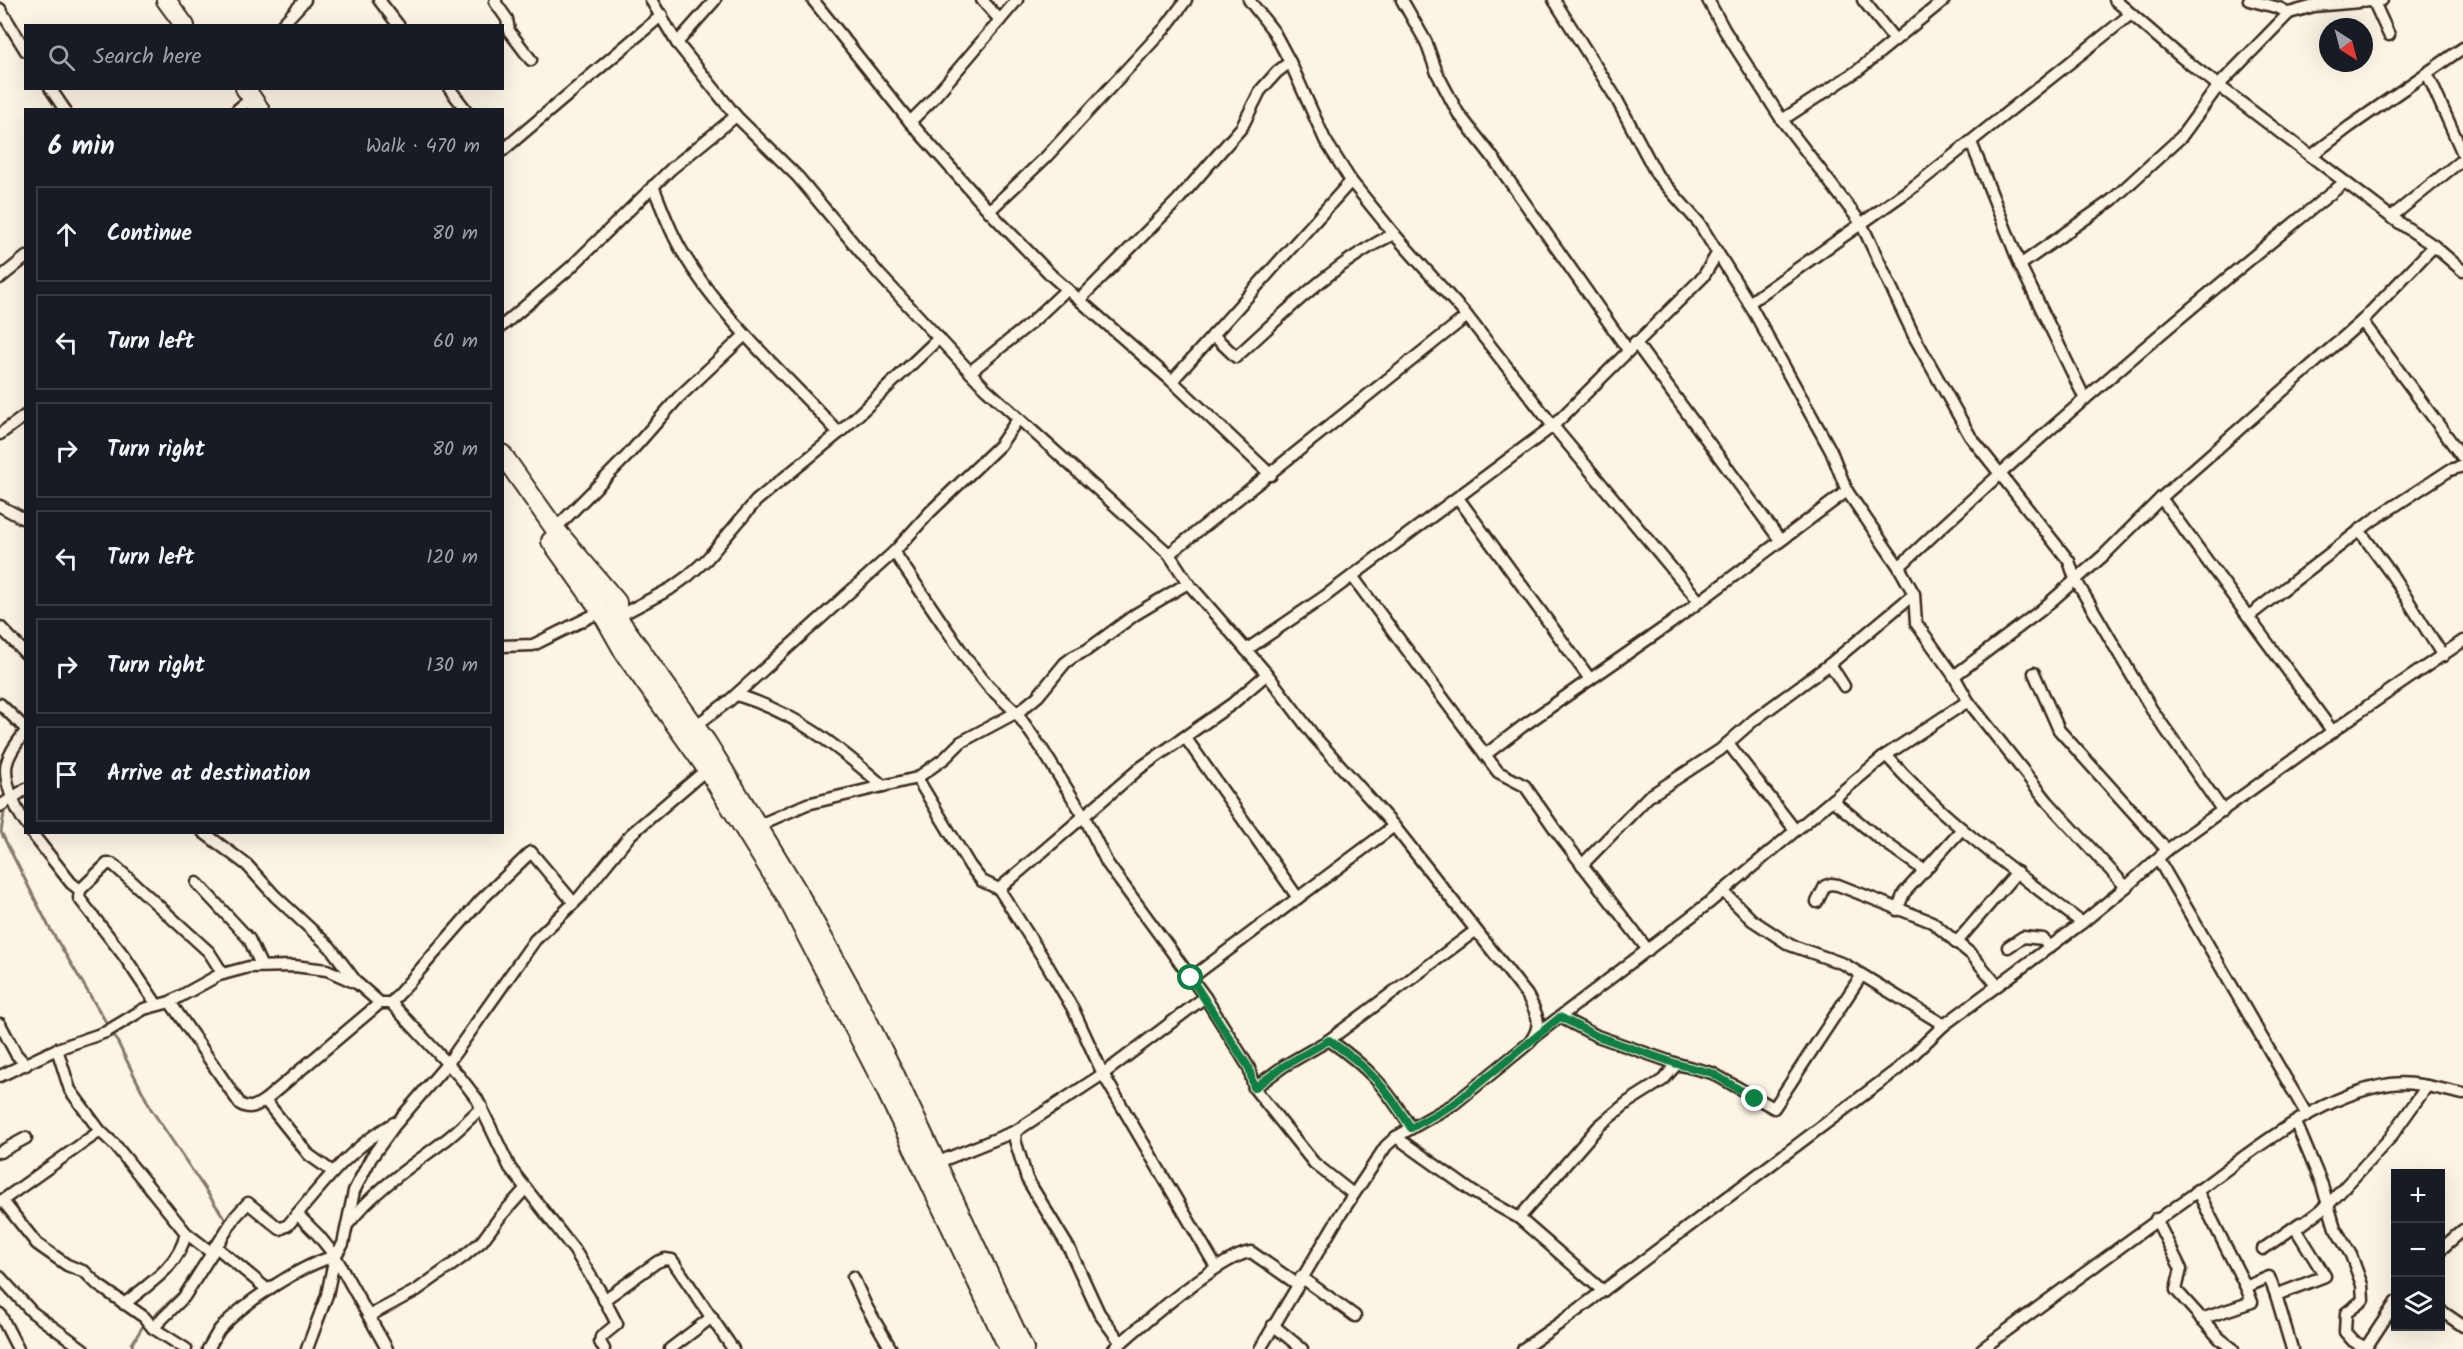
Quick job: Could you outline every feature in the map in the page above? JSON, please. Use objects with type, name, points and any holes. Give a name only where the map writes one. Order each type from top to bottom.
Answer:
[{"type":"main road","points":[[166,0],[184,24]]},
{"type":"main road","points":[[181,0],[199,24]]},
{"type":"main road","points":[[234,90],[246,104]]},
{"type":"main road","points":[[504,457],[695,726],[759,825],[855,996],[1024,1349]]},
{"type":"main road","points":[[504,476],[612,610],[627,657],[707,769],[786,896],[842,1000],[1009,1349]]},
{"type":"street","points":[[283,24],[305,0]]},
{"type":"street","points":[[379,0],[397,24]]},
{"type":"street","points":[[496,0],[495,2],[507,19],[509,30],[531,60]]},
{"type":"street","points":[[651,0],[677,43],[736,116],[798,177],[879,274],[970,372],[1018,419],[1169,554],[1188,584],[1267,674],[1314,736],[1394,826],[1532,1004],[1539,1020],[1536,1035]]},
{"type":"street","points":[[677,43],[715,0]]},
{"type":"street","points":[[813,0],[910,122],[989,211],[1052,276],[1172,381],[1271,475]]},
{"type":"street","points":[[982,0],[1000,20]]},
{"type":"street","points":[[910,122],[1017,0]]},
{"type":"street","points":[[989,211],[1046,157],[1165,28],[1186,0]]},
{"type":"street","points":[[1249,0],[1274,32],[1325,140],[1351,181],[1394,234],[1467,316],[1553,426],[1699,601]]},
{"type":"street","points":[[1402,0],[1426,42],[1437,74],[1458,113],[1631,346],[1780,540]]},
{"type":"street","points":[[1554,0],[1616,98],[1657,175],[1699,223],[1749,303],[1831,451],[1847,490],[1899,567],[1914,594],[1916,623],[1954,676],[1968,700],[2048,801],[2126,887]]},
{"type":"street","points":[[1708,0],[1725,31],[1782,120],[1861,223],[1914,336],[1970,436],[2069,561],[2075,579],[2152,710],[2223,812]]},
{"type":"street","points":[[1863,0],[1895,40]]},
{"type":"street","points":[[1782,120],[1857,71],[1944,0]]},
{"type":"street","points":[[1749,303],[1916,185],[1971,141],[2133,0]]},
{"type":"street","points":[[2249,0],[2289,13]]},
{"type":"street","points":[[2374,0],[2389,35]]},
{"type":"street","points":[[2020,265],[2112,200],[2181,137],[2219,86],[2289,13],[2312,3],[2382,0]]},
{"type":"street","points":[[2123,7],[2181,57],[2391,217],[2434,246],[2463,271]]},
{"type":"street","points":[[0,9],[24,48]]},
{"type":"street","points":[[504,149],[662,15]]},
{"type":"street","points":[[2311,156],[2463,48]]},
{"type":"street","points":[[1080,299],[1150,231],[1178,200],[1242,127],[1260,91],[1277,72],[1290,62]]},
{"type":"street","points":[[2427,74],[2463,153]]},
{"type":"street","points":[[51,90],[64,108]]},
{"type":"street","points":[[451,90],[464,108]]},
{"type":"street","points":[[504,324],[570,268],[653,186],[736,116]]},
{"type":"street","points":[[1971,141],[2020,265],[2085,399]]},
{"type":"street","points":[[2391,217],[2463,159]]},
{"type":"street","points":[[1172,381],[1351,181]]},
{"type":"street","points":[[1899,567],[1999,473],[2241,265],[2345,182]]},
{"type":"street","points":[[653,186],[683,253],[745,335],[839,433]]},
{"type":"street","points":[[1213,335],[1236,357],[1330,274],[1394,234]]},
{"type":"street","points":[[1954,676],[2040,611],[2104,555],[2162,498],[2362,321],[2434,246]]},
{"type":"street","points":[[1246,650],[1352,576],[1553,426],[1703,277],[1718,254]]},
{"type":"street","points":[[0,278],[24,259]]},
{"type":"street","points":[[970,372],[1025,328],[1067,289]]},
{"type":"street","points":[[1169,554],[1271,475],[1467,316]]},
{"type":"street","points":[[2362,321],[2463,458]]},
{"type":"street","points":[[555,529],[627,456],[678,398],[745,335]]},
{"type":"street","points":[[504,646],[533,645],[612,610],[670,589],[707,559],[756,501],[839,433],[939,338]]},
{"type":"street","points":[[0,434],[24,417]]},
{"type":"street","points":[[695,726],[737,694],[894,552],[931,511],[1000,445],[1018,419]]},
{"type":"street","points":[[2249,615],[2359,530],[2441,475],[2463,466]]},
{"type":"street","points":[[1485,755],[1699,601],[1847,490]]},
{"type":"street","points":[[1458,498],[1590,679]]},
{"type":"street","points":[[2162,498],[2333,732]]},
{"type":"street","points":[[2,512],[24,519]]},
{"type":"street","points":[[2359,530],[2392,575],[2443,656]]},
{"type":"street","points":[[894,552],[968,661],[989,687],[1016,712],[1042,749],[1084,816],[1107,863],[1191,978],[1249,1068],[1254,1088],[1314,1162],[1353,1194]]},
{"type":"street","points":[[1352,576],[1498,772],[1525,786],[1582,865],[1648,950]]},
{"type":"street","points":[[759,825],[807,804],[917,778],[945,758],[961,742],[1016,712],[1038,696],[1065,663],[1136,614],[1188,584]]},
{"type":"street","points":[[1582,865],[1648,797],[1728,744],[1754,720],[1830,664],[1914,594]]},
{"type":"street","points":[[0,627],[24,652]]},
{"type":"street","points":[[1523,1349],[1898,1069],[1944,1025],[2082,923],[2167,850],[2463,641]]},
{"type":"street","points":[[1830,664],[1844,686]]},
{"type":"street","points":[[2034,673],[2059,729],[2167,850]]},
{"type":"street","points":[[999,888],[1140,768],[1232,704],[1267,674]]},
{"type":"street","points":[[737,694],[756,700],[808,726],[841,749],[883,786]]},
{"type":"street","points":[[1260,1349],[1299,1280],[1386,1146],[1396,1137],[1454,1104],[1536,1035],[1723,891],[1886,755],[1968,700]]},
{"type":"street","points":[[0,704],[24,728]]},
{"type":"street","points":[[24,733],[3,769],[13,799],[24,820]]},
{"type":"street","points":[[1185,737],[1298,898]]},
{"type":"street","points":[[1728,744],[1795,830]]},
{"type":"street","points":[[1886,755],[1911,784],[1962,829],[2082,923]]},
{"type":"street","points":[[307,1349],[327,1295],[334,1256],[343,1244],[354,1191],[371,1158],[399,1120],[448,1063],[491,1004],[523,954],[574,903],[631,834],[707,769]]},
{"type":"street","points":[[917,778],[970,867],[982,881],[999,888],[1073,1009],[1103,1074],[1216,1267]]},
{"type":"street","points":[[0,805],[24,791]]},
{"type":"street","points":[[1832,800],[1876,836],[1925,871]]},
{"type":"street","points":[[1191,978],[1394,826]]},
{"type":"street","points":[[1897,910],[1904,893],[1962,829]]},
{"type":"street","points":[[33,834],[71,883],[80,890]]},
{"type":"street","points":[[206,834],[247,865],[275,897],[330,947],[357,983]]},
{"type":"street","points":[[170,1002],[240,1104],[252,1107],[265,1100],[386,1003],[481,900],[531,852],[574,903]]},
{"type":"street","points":[[2158,859],[2307,1115]]},
{"type":"street","points":[[158,1005],[79,898],[80,890],[102,868],[112,864],[209,952],[224,974]]},
{"type":"street","points":[[1956,943],[2017,873]]},
{"type":"street","points":[[197,882],[249,939],[261,965]]},
{"type":"street","points":[[1817,902],[1825,886],[1831,884],[1845,887],[1897,910],[1932,922],[1986,970],[1997,985]]},
{"type":"street","points":[[1723,891],[1752,920],[1790,945],[1844,964],[1944,1025]]},
{"type":"street","points":[[1254,1088],[1284,1066],[1329,1040],[1475,931]]},
{"type":"street","points":[[2008,947],[2023,937],[2043,939],[2050,947]]},
{"type":"street","points":[[0,1076],[57,1049],[111,1029],[144,1009],[170,1002],[224,974],[261,965],[327,970],[357,983],[386,1003],[448,1063],[482,1107],[510,1168],[574,1251],[617,1324],[601,1337],[600,1342],[604,1349]]},
{"type":"street","points":[[1560,1017],[1597,1036],[1677,1064],[1712,1073],[1774,1108],[1861,975]]},
{"type":"street","points":[[936,1163],[1016,1131],[1103,1074],[1204,997]]},
{"type":"street","points":[[0,1024],[16,1054],[26,1065]]},
{"type":"street","points":[[1329,1040],[1361,1062],[1389,1093],[1411,1128]]},
{"type":"street","points":[[57,1049],[70,1090],[100,1131],[186,1233],[268,1290]]},
{"type":"street","points":[[1518,1218],[1599,1126],[1628,1102],[1663,1080],[1677,1064]]},
{"type":"street","points":[[1982,1349],[2197,1190],[2307,1115],[2343,1097],[2393,1084],[2427,1086],[2463,1094]]},
{"type":"street","points":[[2276,1295],[2325,1276],[2296,1228],[2328,1205],[2390,1138],[2427,1086]]},
{"type":"street","points":[[265,1100],[309,1155],[333,1172]]},
{"type":"street","points":[[348,1225],[359,1210],[412,1165],[450,1137],[482,1107]]},
{"type":"street","points":[[153,1328],[184,1297],[197,1280],[210,1248],[249,1203],[280,1228],[288,1225],[361,1143],[399,1120]]},
{"type":"street","points":[[2296,1123],[2335,1228],[2351,1255],[2364,1294],[2363,1300],[2346,1313],[2345,1332],[2353,1341],[2366,1348],[2391,1310]]},
{"type":"street","points":[[100,1131],[1,1201],[37,1244],[67,1265],[85,1272],[144,1317],[153,1328],[186,1349]]},
{"type":"street","points":[[1016,1131],[1015,1140],[1027,1179],[1070,1250],[1117,1346],[1216,1267],[1242,1253],[1251,1252],[1355,1316]]},
{"type":"street","points":[[1396,1137],[1473,1192],[1518,1218],[1603,1291]]},
{"type":"street","points":[[0,1152],[26,1138]]},
{"type":"street","points":[[369,1316],[417,1290],[463,1257],[482,1241],[500,1216],[526,1188]]},
{"type":"street","points":[[2197,1190],[2252,1302],[2201,1318]]},
{"type":"street","points":[[2263,1249],[2328,1205]]},
{"type":"street","points":[[297,1214],[318,1235],[334,1256],[387,1349]]},
{"type":"street","points":[[2157,1219],[2181,1269],[2176,1290],[2218,1338],[2233,1349]]},
{"type":"street","points":[[124,1304],[172,1263],[179,1254],[186,1233]]},
{"type":"street","points":[[2445,1246],[2462,1234]]},
{"type":"street","points":[[208,1349],[220,1329],[268,1290],[292,1275],[334,1256]]},
{"type":"street","points":[[604,1300],[657,1262],[672,1260],[733,1349]]},
{"type":"street","points":[[0,1277],[32,1312],[83,1349]]},
{"type":"street","points":[[853,1277],[866,1306],[891,1349]]},
{"type":"street","points":[[2246,1287],[2269,1277],[2292,1349]]},
{"type":"street","points":[[2445,1313],[2463,1326]]},
{"type":"street","points":[[0,1314],[18,1349]]},
{"type":"street","points":[[670,1349],[712,1317]]},
{"type":"street","points":[[1273,1325],[1302,1349]]},
{"type":"waterway","points":[[5,807],[1,832],[49,927],[115,1037],[151,1109],[227,1222],[225,1225]]},
{"type":"waterway","points":[[133,1349],[132,1344],[143,1326],[180,1292],[203,1257]]},
{"type":"route","points":[[1191,978],[1249,1068],[1254,1088],[1284,1066],[1329,1040],[1361,1062],[1389,1093],[1411,1128],[1454,1104],[1560,1017],[1597,1036],[1677,1064],[1712,1073],[1755,1099]]}]
